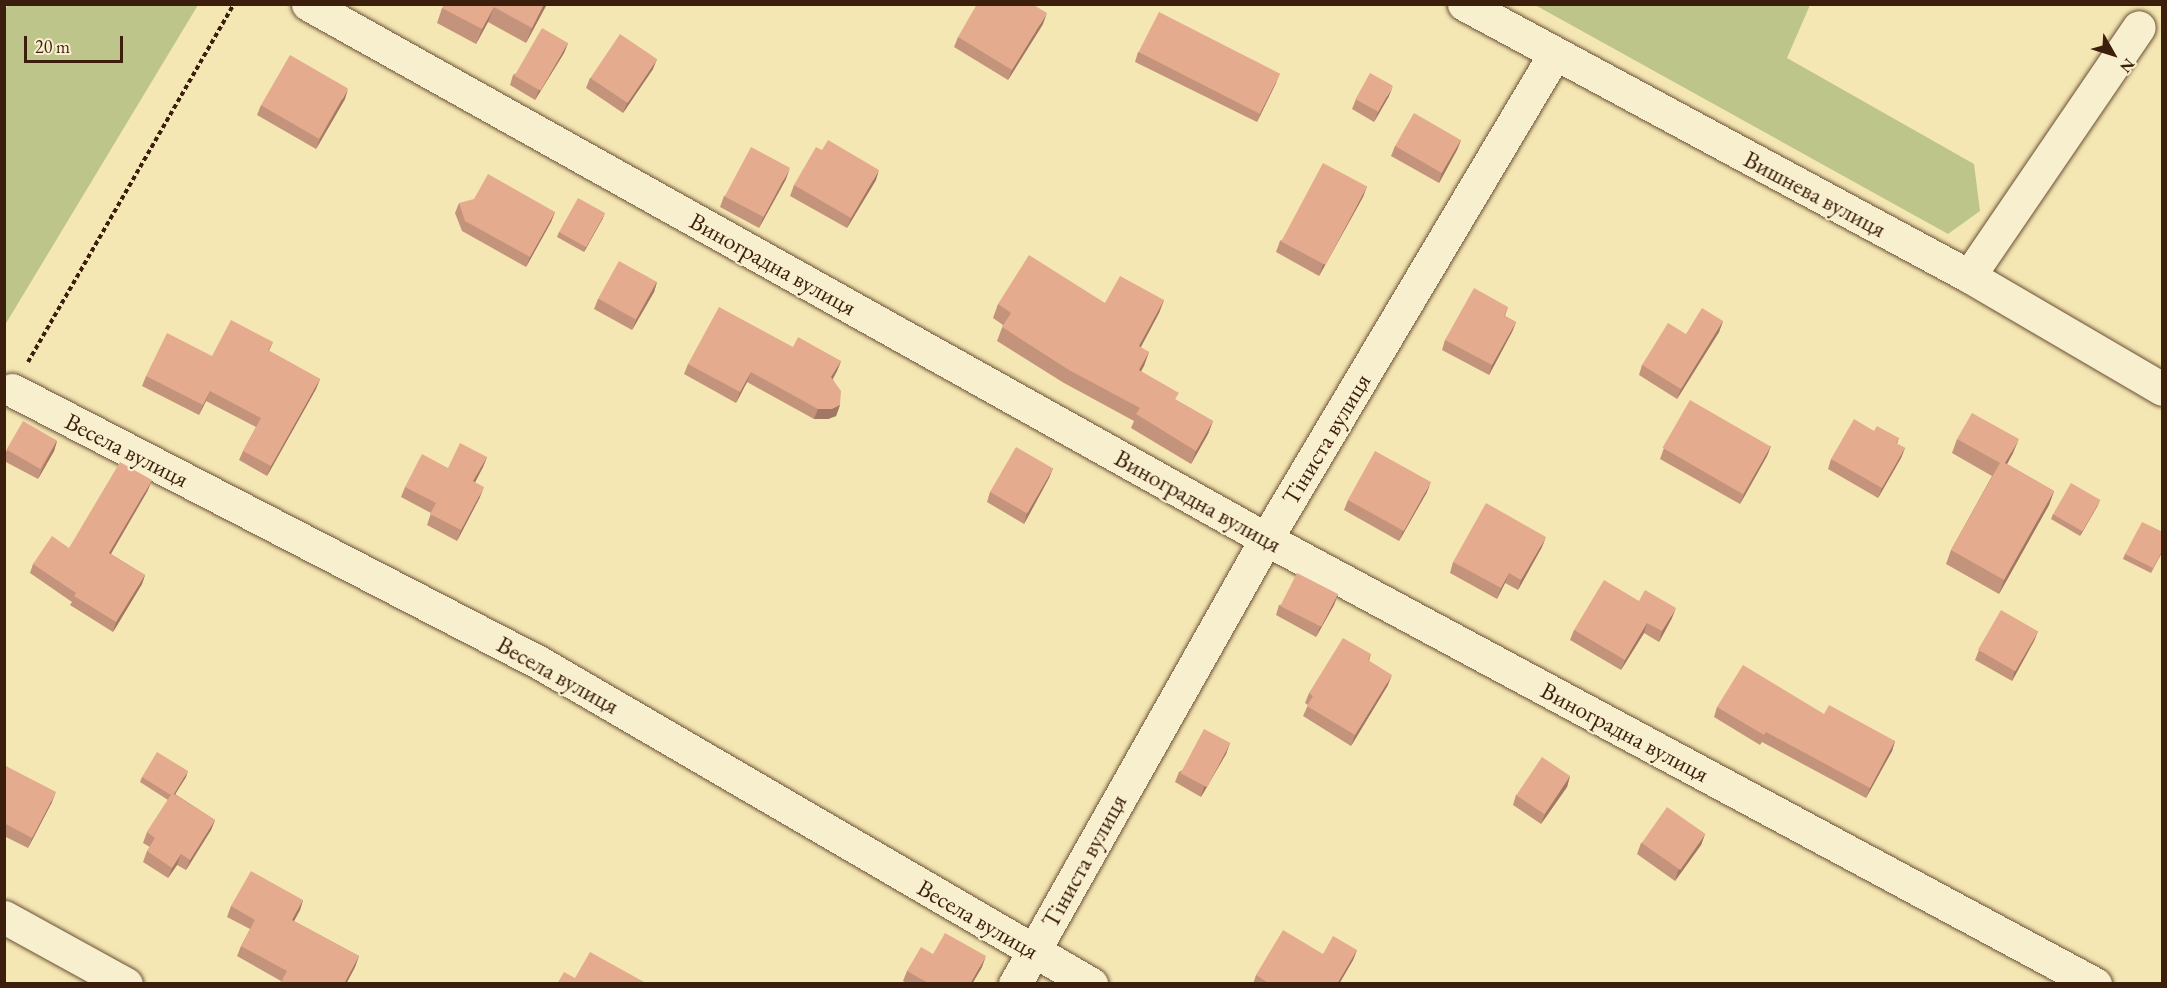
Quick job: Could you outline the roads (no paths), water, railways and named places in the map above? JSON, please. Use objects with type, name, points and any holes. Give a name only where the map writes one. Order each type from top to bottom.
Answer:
[{"type":"street","name":"Виноградна вулиця","points":[[308,4],[1266,539],[2095,984]]},
{"type":"street","name":"Вишнева вулиця","points":[[1464,4],[1554,55],[1969,276],[2163,389]]},
{"type":"street","points":[[1969,276],[2139,27]]},
{"type":"street","name":"Тіниста вулиця","points":[[1015,984],[1266,539],[1554,55]]},
{"type":"street","name":"Весела вулиця","points":[[12,390],[540,663],[1091,984]]},
{"type":"street","points":[[4,917],[126,984]]}]
